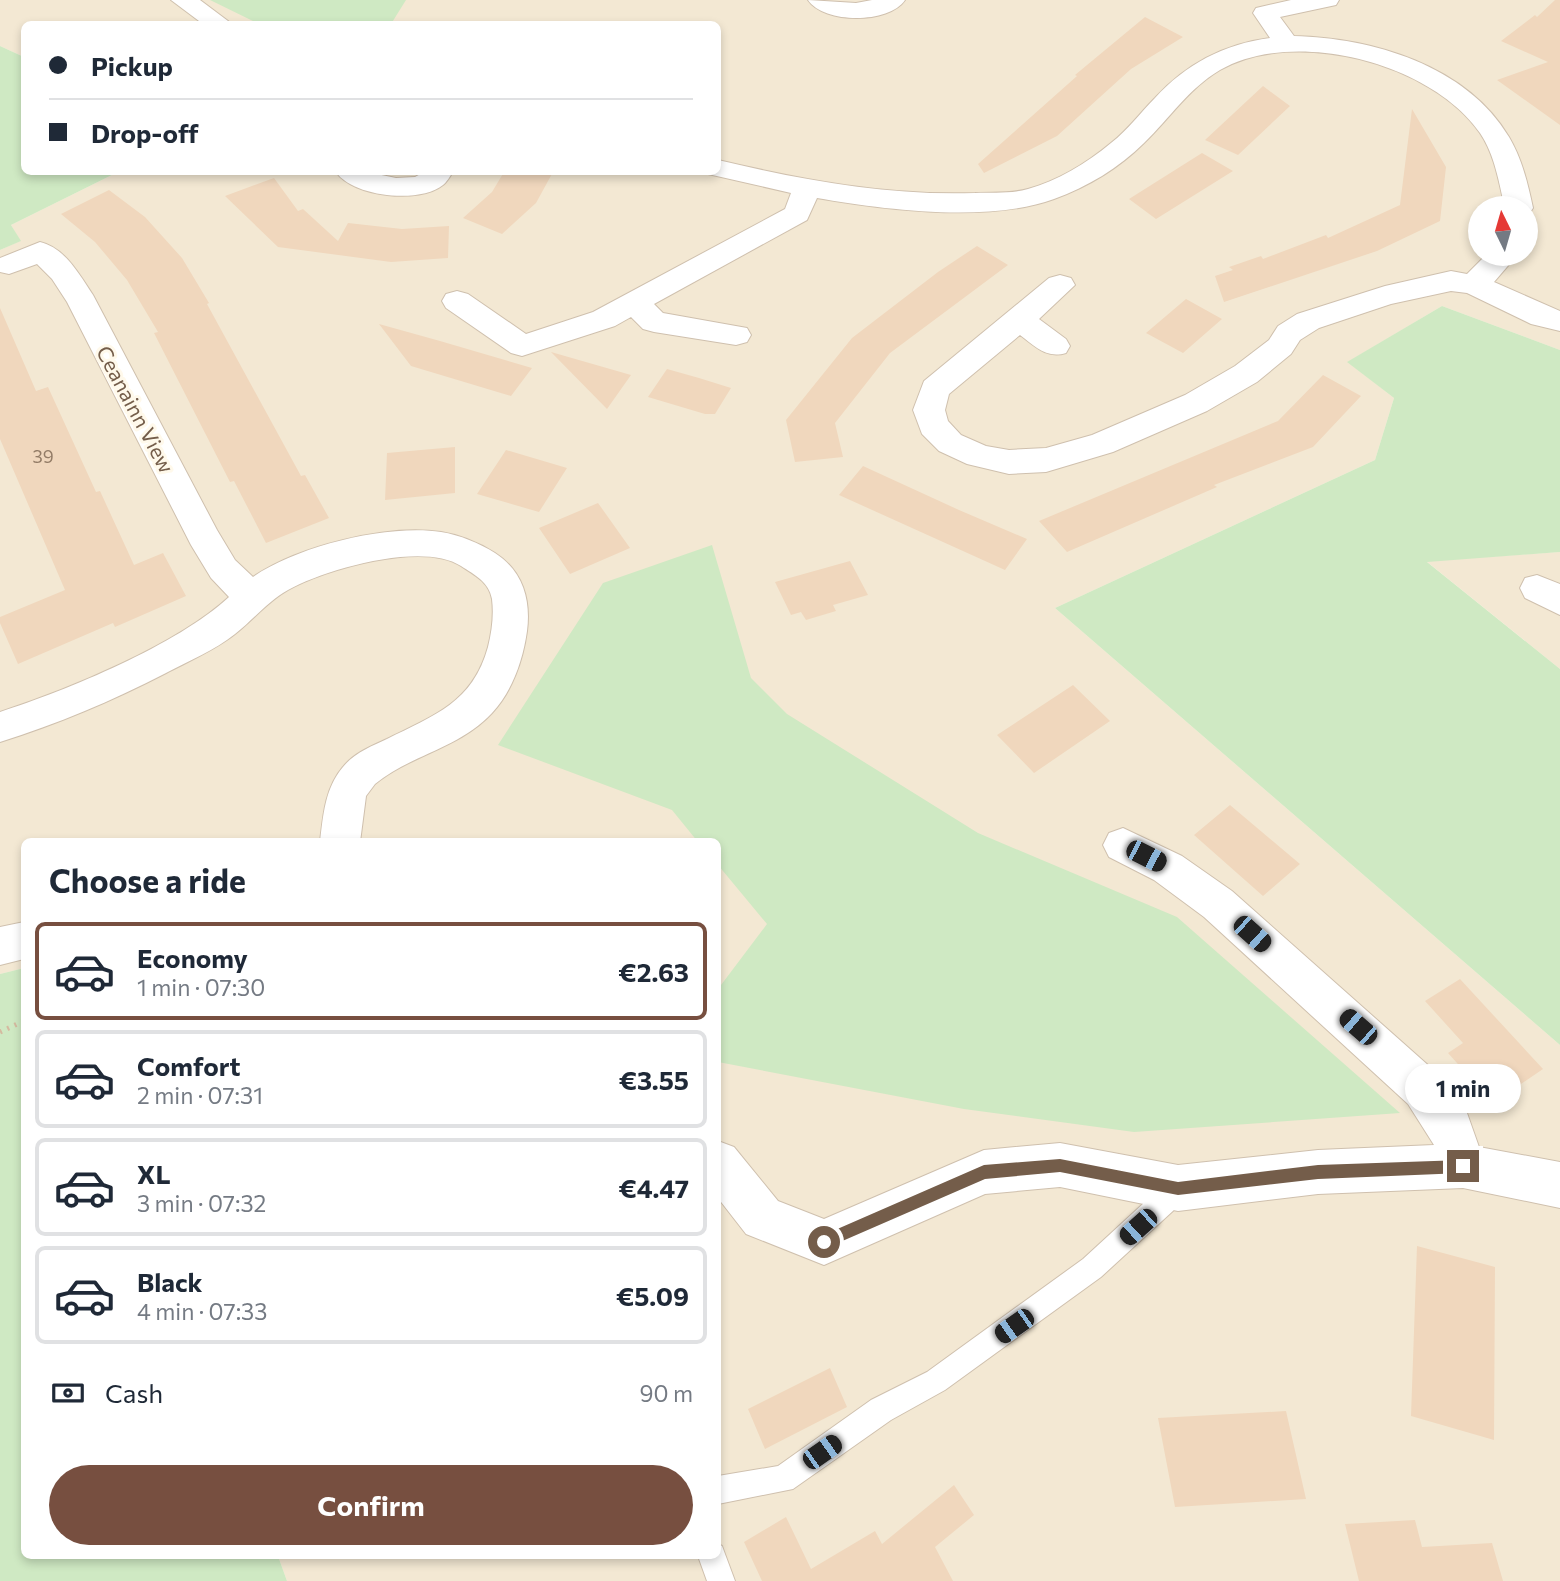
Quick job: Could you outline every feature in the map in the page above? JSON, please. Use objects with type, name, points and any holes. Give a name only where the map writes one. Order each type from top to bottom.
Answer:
[{"type":"street","points":[[183,0],[214,21]]},
{"type":"street","points":[[820,0],[848,11],[870,11],[893,0]]},
{"type":"street","points":[[1284,42],[1260,6],[1326,0]]},
{"type":"street","points":[[721,169],[807,188],[858,196],[940,203],[982,202],[1037,195],[1056,189],[1088,172],[1129,142],[1183,86],[1220,60],[1241,51],[1284,42],[1333,47],[1410,67],[1460,98],[1481,118],[1507,158],[1517,196]]},
{"type":"street","points":[[353,175],[380,185],[406,187],[425,183],[438,175]]},
{"type":"street","points":[[457,301],[522,346],[604,319],[797,214],[807,188]]},
{"type":"street","name":"Ceanainn View","points":[[9,265],[40,251],[63,272],[82,302],[203,536],[223,569],[251,597]]},
{"type":"street","points":[[1474,285],[1492,266]]},
{"type":"street","points":[[1060,285],[934,389],[929,410],[933,426],[950,443],[979,456],[1009,462],[1046,460],[1072,454],[1166,418],[1246,374],[1280,347],[1289,333],[1308,321],[1359,304],[1451,281],[1474,285],[1542,317],[1560,321]]},
{"type":"street","points":[[635,303],[654,322],[736,335]]},
{"type":"street","points":[[1359,304],[1377,334]]},
{"type":"street","points":[[1019,318],[1055,345]]},
{"type":"street","points":[[0,727],[68,704],[150,664],[218,628],[251,597],[276,580],[314,564],[365,550],[407,543],[451,545],[479,557],[503,579],[511,606],[502,665],[490,690],[470,714],[359,774],[345,799],[341,838]]},
{"type":"street","points":[[1123,845],[1168,868],[1218,904],[1414,1080],[1451,1128],[1463,1166]]},
{"type":"street","points":[[0,946],[21,942]]},
{"type":"street","points":[[721,1167],[762,1218],[824,1242],[984,1172],[1060,1166],[1178,1188],[1318,1172],[1463,1166],[1560,1185]]},
{"type":"lane","points":[[721,1489],[783,1479],[881,1410],[936,1381],[1092,1268],[1178,1188]]},
{"type":"lane","points":[[713,1559],[721,1581]]},
{"type":"path","points":[[0,1031],[21,1022]]},
{"type":"shaded area","points":[[0,0],[1560,0],[1560,350],[1442,306],[1348,362],[1394,398],[1375,460],[1055,608],[1560,1045],[1560,1581],[287,1581],[279,1559],[721,1559],[721,838],[21,838],[21,969],[0,974],[0,250],[20,241],[11,225],[112,175],[721,175],[721,21],[21,21],[21,56],[0,46]]},
{"type":"shaded area","points":[[1560,552],[1560,669],[1426,561]]},
{"type":"green space","points":[[210,0],[406,0],[393,21],[253,21]]},
{"type":"green space","points":[[0,46],[21,56],[21,175],[112,175],[11,225],[21,241],[0,250]]},
{"type":"green space","points":[[1442,306],[1560,350],[1560,552],[1427,562],[1560,669],[1560,1045],[1055,608],[1375,460],[1394,398],[1347,362]]},
{"type":"green space","points":[[712,545],[751,678],[787,714],[978,833],[1177,917],[1400,1113],[1134,1132],[964,1109],[721,1063],[721,985],[767,924],[721,869],[721,838],[695,838],[672,810],[498,745],[603,583]]},
{"type":"green space","points":[[21,969],[21,1559],[279,1559],[287,1581],[0,1581],[0,974]]},
{"type":"building","points":[[1555,0],[1560,0],[1560,125],[1497,80],[1548,62],[1501,41],[1535,15],[1537,17]]},
{"type":"building","points":[[1145,17],[1183,37],[1131,69],[1057,136],[984,173],[978,164],[1077,76],[1075,75]]},
{"type":"building","points":[[1263,86],[1290,106],[1238,155],[1205,140]]},
{"type":"building","points":[[1412,109],[1446,167],[1440,221],[1377,251],[1224,302],[1215,276],[1233,270],[1229,267],[1261,256],[1263,259],[1326,235],[1328,238],[1400,205]]},
{"type":"building","points":[[1202,153],[1233,171],[1156,219],[1129,199]]},
{"type":"building","points":[[502,175],[551,175],[536,203],[502,234],[463,218],[492,192]]},
{"type":"building","points":[[274,178],[298,211],[303,209],[338,241],[348,223],[402,229],[449,226],[448,258],[391,262],[278,247],[225,196]]},
{"type":"building","points":[[109,190],[145,217],[182,258],[209,303],[207,304],[301,476],[305,475],[329,518],[266,543],[234,481],[230,482],[154,333],[158,332],[127,280],[95,242],[61,214]]},
{"type":"building","points":[[977,246],[1008,265],[890,353],[835,423],[843,457],[795,462],[786,420],[852,338],[938,272]]},
{"type":"building","points":[[1186,299],[1222,319],[1183,353],[1146,333]]},
{"type":"building","points":[[0,308],[36,391],[48,387],[96,492],[100,491],[134,565],[163,553],[186,596],[115,627],[113,623],[18,664],[0,623],[0,617],[65,590],[0,439]]},
{"type":"building","points":[[379,324],[532,368],[511,396],[411,366]]},
{"type":"building","points":[[551,352],[631,375],[607,409]]},
{"type":"building","points":[[667,369],[731,388],[715,414],[705,414],[648,397]]},
{"type":"building","points":[[1323,375],[1361,396],[1313,447],[1214,485],[1217,487],[1067,552],[1039,521],[1278,421]]},
{"type":"building","points":[[455,447],[455,493],[385,500],[387,453]]},
{"type":"building","points":[[506,450],[567,468],[539,512],[477,494]]},
{"type":"building","points":[[863,466],[1027,539],[1005,570],[839,495]]},
{"type":"building","points":[[598,503],[630,548],[570,574],[539,528]]},
{"type":"building","points":[[850,561],[868,595],[833,605],[836,611],[806,620],[801,612],[791,615],[775,582]]},
{"type":"building","points":[[1073,685],[1110,721],[1034,773],[997,735]]},
{"type":"building","points":[[1230,805],[1300,864],[1263,896],[1194,835]]},
{"type":"building","points":[[1460,979],[1543,1069],[1493,1103],[1448,1053],[1463,1043],[1425,1001]]},
{"type":"building","points":[[1417,1246],[1495,1267],[1494,1440],[1411,1416]]},
{"type":"building","points":[[830,1368],[847,1407],[765,1449],[748,1409]]},
{"type":"building","points":[[1286,1411],[1306,1499],[1175,1507],[1158,1418]]},
{"type":"building","points":[[954,1485],[974,1515],[935,1547],[953,1581],[762,1581],[744,1542],[786,1517],[811,1569],[875,1531],[882,1544]]},
{"type":"building","points":[[1415,1520],[1422,1547],[1492,1543],[1503,1581],[1359,1581],[1345,1524]]},
{"type":"route","points":[[824,1242],[984,1172],[1060,1166],[1178,1188],[1318,1172],[1463,1166]]}]
